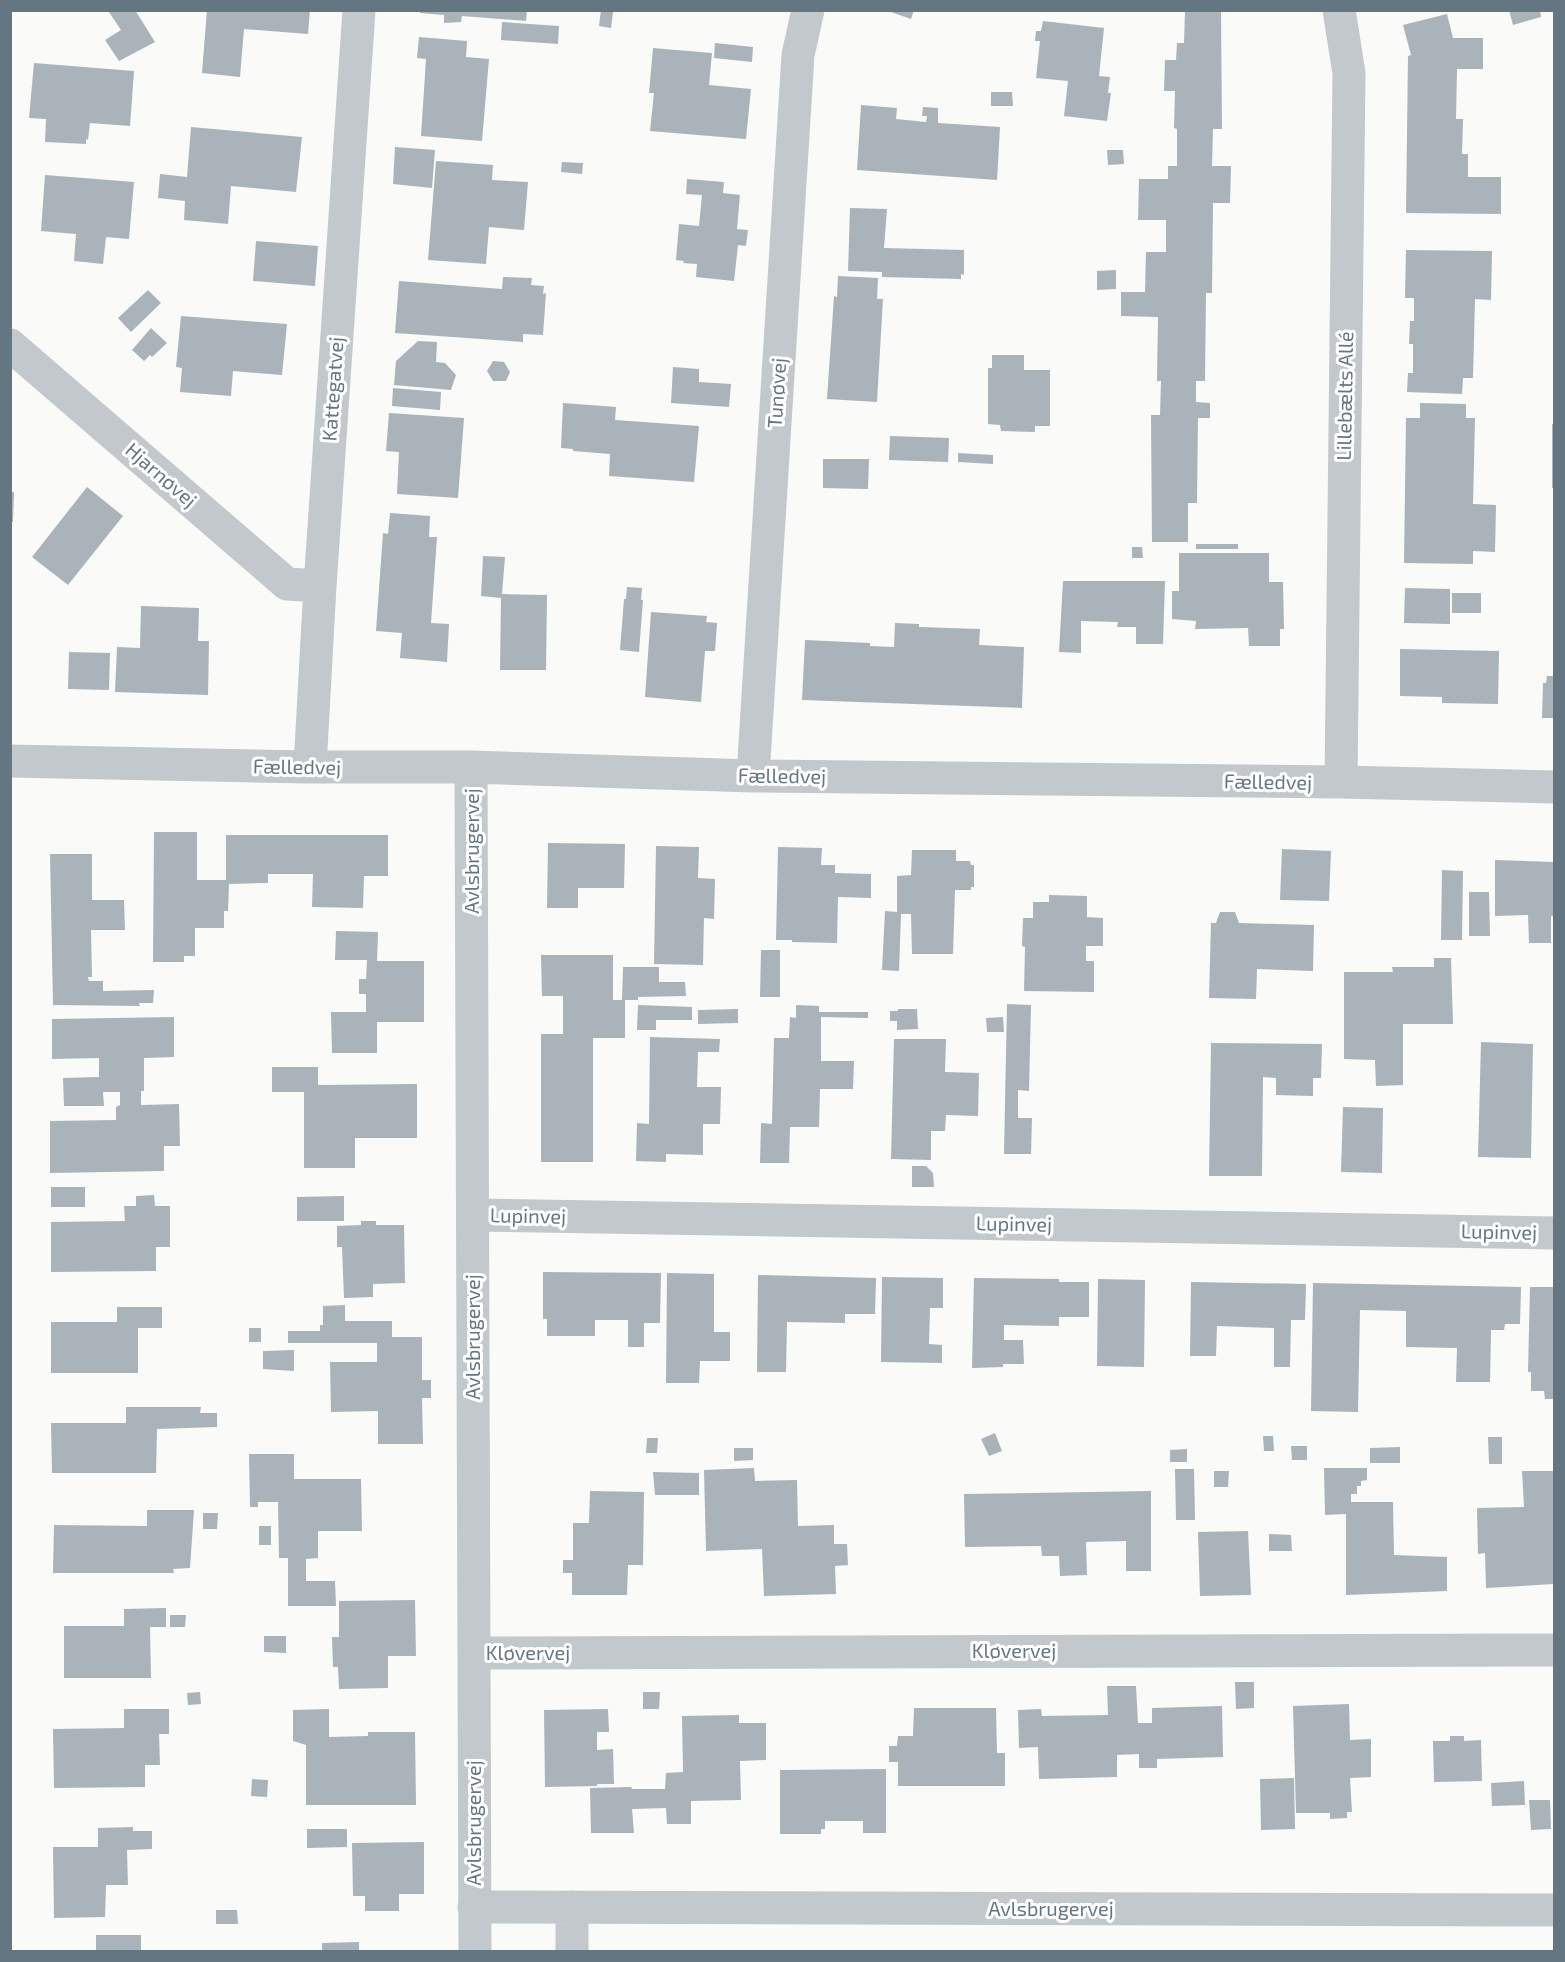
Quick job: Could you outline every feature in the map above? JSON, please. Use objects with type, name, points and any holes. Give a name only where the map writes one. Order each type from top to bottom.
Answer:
[{"type":"street","name":"Kattegatvej","points":[[310,767],[359,10]]},
{"type":"street","name":"Tunøvej","points":[[753,776],[798,55],[808,10]]},
{"type":"street","name":"Lillebælts Allé","points":[[1339,10],[1349,73],[1341,782]]},
{"type":"street","name":"Hjarnøvej","points":[[10,345],[287,584],[320,586]]},
{"type":"street","name":"Fælledvej","points":[[10,761],[310,767],[471,767],[753,776],[1341,782],[1554,788]]},
{"type":"street","name":"Avlsbrugervej","points":[[471,767],[475,1952]]},
{"type":"street","name":"Lupinvej","points":[[472,1215],[1554,1233]]},
{"type":"street","name":"Kløvervej","points":[[474,1653],[1554,1650]]},
{"type":"street","name":"Avlsbrugervej","points":[[474,1907],[1543,1910]]},
{"type":"street","points":[[572,1907],[572,1952]]},
{"type":"building","points":[[111,10],[135,10],[155,42],[119,61],[105,40],[121,30],[109,12]]},
{"type":"building","points":[[207,10],[310,10],[308,34],[244,29],[240,77],[202,73]]},
{"type":"building","points":[[421,10],[527,10],[526,21],[462,16],[461,22],[444,23],[444,15],[420,13]]},
{"type":"building","points":[[601,10],[613,12],[611,28],[599,26]]},
{"type":"building","points":[[885,10],[914,10],[911,19]]},
{"type":"building","points":[[1185,10],[1221,10],[1222,129],[1213,129],[1212,166],[1231,166],[1230,203],[1213,203],[1212,293],[1206,293],[1205,381],[1196,381],[1196,402],[1210,403],[1210,418],[1198,418],[1197,503],[1188,503],[1188,542],[1152,542],[1151,415],[1160,415],[1161,381],[1157,381],[1158,317],[1121,316],[1121,292],[1145,292],[1146,252],[1166,252],[1166,220],[1138,220],[1139,179],[1168,179],[1168,166],[1177,166],[1177,129],[1174,128],[1175,91],[1164,91],[1165,60],[1176,60],[1177,43],[1184,43]]},
{"type":"building","points":[[1509,10],[1540,10],[1541,17],[1513,25]]},
{"type":"building","points":[[1447,14],[1453,38],[1483,38],[1483,69],[1457,69],[1456,119],[1463,119],[1462,154],[1468,154],[1468,177],[1501,177],[1501,214],[1406,213],[1408,56],[1411,55],[1403,25]]},
{"type":"building","points":[[1043,21],[1104,28],[1099,76],[1110,77],[1108,93],[1111,93],[1107,121],[1064,116],[1068,81],[1036,78],[1040,41],[1035,41],[1036,31],[1041,31]]},
{"type":"building","points":[[502,22],[559,26],[558,44],[501,40]]},
{"type":"building","points":[[419,37],[467,41],[466,57],[489,59],[482,141],[421,136],[426,59],[417,58]]},
{"type":"building","points":[[715,43],[753,47],[752,62],[714,58]]},
{"type":"building","points":[[653,48],[712,53],[709,85],[751,89],[746,139],[650,131],[654,93],[649,93]]},
{"type":"building","points":[[34,63],[134,71],[130,126],[90,123],[86,144],[45,142],[46,119],[29,118]]},
{"type":"building","points":[[991,92],[1012,92],[1013,106],[991,106]]},
{"type":"building","points":[[861,105],[897,108],[896,119],[926,122],[927,116],[922,116],[923,107],[938,108],[938,123],[1000,127],[997,180],[857,170]]},
{"type":"building","points":[[191,127],[302,137],[296,192],[231,186],[228,224],[184,220],[185,201],[158,198],[160,174],[187,177]]},
{"type":"building","points":[[395,147],[435,150],[432,188],[393,184]]},
{"type":"building","points":[[1107,150],[1123,150],[1124,164],[1108,165]]},
{"type":"building","points":[[436,161],[493,165],[492,180],[528,182],[524,230],[489,227],[486,264],[428,260]]},
{"type":"building","points":[[562,162],[583,163],[582,174],[561,172]]},
{"type":"building","points":[[45,175],[134,182],[129,239],[106,237],[103,264],[74,261],[76,234],[41,231]]},
{"type":"building","points":[[687,179],[724,182],[723,193],[740,195],[737,229],[748,230],[746,246],[738,245],[734,281],[696,277],[697,264],[676,260],[679,224],[699,226],[702,195],[686,194]]},
{"type":"building","points":[[850,208],[887,209],[884,248],[964,250],[964,275],[961,274],[961,279],[882,277],[882,272],[848,271]]},
{"type":"building","points":[[256,241],[318,246],[315,286],[253,281]]},
{"type":"building","points":[[1406,250],[1492,251],[1491,300],[1475,299],[1473,378],[1463,378],[1462,394],[1407,392],[1408,373],[1413,373],[1413,344],[1409,344],[1410,321],[1414,321],[1414,298],[1405,298]]},
{"type":"building","points":[[1116,270],[1116,289],[1097,290],[1097,271]]},
{"type":"building","points":[[838,276],[878,278],[877,299],[883,299],[877,402],[827,399],[834,296],[837,297]]},
{"type":"building","points":[[503,277],[532,278],[531,285],[544,286],[543,294],[546,293],[543,335],[523,334],[523,342],[395,333],[399,281],[502,289]]},
{"type":"building","points":[[148,290],[161,303],[131,332],[118,318]]},
{"type":"building","points":[[181,316],[287,324],[282,375],[233,371],[231,396],[180,392],[182,368],[176,367]]},
{"type":"building","points":[[151,328],[167,343],[144,361],[132,350]]},
{"type":"building","points":[[418,341],[437,342],[436,362],[445,363],[456,375],[451,390],[394,385],[396,361]]},
{"type":"building","points":[[992,355],[1024,355],[1024,370],[1050,370],[1050,426],[1035,426],[1035,432],[1001,431],[1000,425],[988,424],[988,368],[992,368]]},
{"type":"building","points":[[493,361],[504,362],[510,372],[506,381],[493,381],[487,371]]},
{"type":"building","points":[[673,367],[699,369],[699,382],[731,384],[729,407],[671,403]]},
{"type":"building","points":[[393,388],[441,392],[440,410],[392,406]]},
{"type":"building","points":[[563,403],[616,407],[615,420],[699,426],[694,482],[609,476],[610,454],[561,448]]},
{"type":"building","points":[[1420,403],[1466,404],[1466,418],[1475,418],[1473,504],[1496,505],[1495,552],[1473,551],[1473,564],[1404,563],[1406,418],[1420,418]]},
{"type":"building","points":[[389,413],[464,418],[458,498],[397,494],[399,452],[386,451]]},
{"type":"building","points":[[1552,424],[1554,424],[1554,488],[1552,488]]},
{"type":"building","points":[[890,436],[949,438],[948,462],[889,460]]},
{"type":"building","points":[[958,453],[993,455],[993,464],[958,462]]},
{"type":"building","points":[[823,459],[869,459],[868,489],[823,488]]},
{"type":"building","points":[[87,487],[123,516],[68,585],[32,557]]},
{"type":"building","points":[[10,492],[14,492],[13,522],[10,522]]},
{"type":"building","points":[[390,513],[430,516],[429,537],[437,537],[431,623],[449,624],[447,662],[400,658],[402,633],[376,631],[383,533],[388,534]]},
{"type":"building","points":[[1196,544],[1238,544],[1238,549],[1196,549]]},
{"type":"building","points":[[1132,547],[1142,547],[1143,558],[1132,558]]},
{"type":"building","points":[[1179,553],[1269,553],[1269,582],[1283,582],[1284,629],[1280,629],[1280,646],[1249,646],[1248,628],[1195,629],[1196,621],[1172,619],[1172,591],[1179,591]]},
{"type":"building","points":[[483,556],[505,557],[502,594],[547,595],[546,670],[500,670],[501,598],[481,596]]},
{"type":"building","points":[[1063,581],[1165,581],[1163,644],[1136,644],[1136,627],[1117,627],[1118,622],[1081,621],[1081,653],[1059,652]]},
{"type":"building","points":[[627,587],[642,588],[639,652],[620,650]]},
{"type":"building","points":[[1405,588],[1450,589],[1450,624],[1404,623]]},
{"type":"building","points":[[1452,593],[1481,593],[1481,613],[1452,613]]},
{"type":"building","points":[[141,606],[199,608],[198,641],[209,641],[208,695],[115,692],[117,647],[140,648]]},
{"type":"building","points":[[651,612],[707,616],[706,622],[717,623],[715,651],[705,651],[701,702],[645,697]]},
{"type":"building","points":[[895,623],[919,624],[919,627],[980,629],[979,645],[1024,647],[1022,708],[802,700],[805,640],[870,643],[870,646],[894,647]]},
{"type":"building","points":[[1400,649],[1499,651],[1498,704],[1442,703],[1442,697],[1400,696]]},
{"type":"building","points":[[69,652],[110,653],[109,690],[68,689]]},
{"type":"building","points":[[1547,676],[1554,676],[1554,718],[1542,718],[1543,683],[1546,683]]},
{"type":"building","points":[[154,832],[197,832],[197,880],[226,880],[226,835],[388,835],[388,876],[364,876],[363,908],[312,907],[313,874],[268,874],[268,883],[229,884],[228,911],[224,911],[224,928],[195,928],[195,956],[184,956],[184,962],[153,962]]},
{"type":"building","points":[[548,843],[625,844],[624,888],[578,888],[578,908],[547,908]]},
{"type":"building","points":[[656,846],[699,847],[698,878],[715,879],[714,919],[704,918],[703,965],[654,964]]},
{"type":"building","points":[[778,847],[822,848],[821,865],[835,865],[835,873],[871,874],[871,898],[838,897],[837,943],[776,940]]},
{"type":"building","points":[[1282,849],[1331,851],[1329,901],[1280,900]]},
{"type":"building","points":[[912,850],[956,850],[956,861],[970,861],[971,865],[974,865],[974,887],[971,887],[971,890],[955,890],[953,954],[912,954],[911,914],[901,914],[899,971],[882,970],[885,911],[897,912],[897,876],[911,875]]},
{"type":"building","points":[[50,854],[92,854],[92,900],[124,900],[125,930],[91,930],[92,977],[88,977],[89,981],[103,981],[103,991],[154,990],[153,1003],[139,1003],[140,1006],[53,1005]]},
{"type":"building","points":[[1495,860],[1553,862],[1554,916],[1551,916],[1551,943],[1529,943],[1528,915],[1495,916]]},
{"type":"building","points":[[1442,870],[1463,871],[1462,940],[1441,940]]},
{"type":"building","points":[[1469,892],[1489,892],[1490,936],[1469,936]]},
{"type":"building","points":[[1049,895],[1087,896],[1087,917],[1103,918],[1103,946],[1086,946],[1086,961],[1094,961],[1094,992],[1024,991],[1023,918],[1033,918],[1033,902],[1049,902]]},
{"type":"building","points":[[1220,912],[1235,912],[1239,923],[1314,925],[1313,971],[1257,969],[1256,999],[1209,998],[1211,923],[1216,923]]},
{"type":"building","points":[[336,931],[378,932],[377,961],[424,961],[424,1022],[377,1022],[377,1053],[332,1053],[331,1012],[366,1012],[366,994],[359,994],[359,979],[366,979],[367,960],[335,960]]},
{"type":"building","points":[[761,950],[780,950],[780,997],[760,997]]},
{"type":"building","points":[[541,955],[613,955],[613,1000],[622,1000],[623,967],[659,967],[659,982],[685,982],[686,996],[638,997],[638,1000],[625,1000],[625,1038],[593,1038],[593,1162],[541,1162],[541,1034],[563,1034],[563,996],[542,996]]},
{"type":"building","points":[[1434,958],[1451,958],[1453,1024],[1403,1024],[1403,1085],[1376,1086],[1375,1060],[1344,1059],[1344,972],[1393,972],[1392,967],[1434,967]]},
{"type":"building","points":[[1007,1004],[1031,1005],[1029,1091],[1018,1090],[1018,1118],[1032,1118],[1031,1154],[1004,1154]]},
{"type":"building","points":[[638,1005],[692,1007],[692,1020],[656,1020],[656,1030],[637,1030]]},
{"type":"building","points":[[796,1005],[819,1006],[819,1012],[868,1012],[868,1018],[821,1017],[821,1061],[854,1061],[853,1089],[820,1089],[819,1127],[790,1127],[789,1163],[760,1163],[761,1123],[772,1124],[774,1038],[789,1038],[790,1017],[796,1018]]},
{"type":"building","points":[[738,1009],[738,1023],[698,1024],[698,1010]]},
{"type":"building","points":[[898,1009],[917,1009],[918,1029],[897,1030],[897,1021],[890,1021],[890,1011],[898,1011]]},
{"type":"building","points":[[174,1017],[174,1057],[144,1058],[144,1091],[141,1091],[141,1105],[179,1104],[180,1146],[164,1146],[164,1171],[50,1173],[50,1121],[116,1120],[116,1107],[120,1105],[120,1092],[103,1092],[104,1106],[64,1106],[63,1078],[99,1077],[99,1058],[52,1059],[52,1019]]},
{"type":"building","points":[[1003,1017],[1004,1032],[987,1032],[986,1018]]},
{"type":"building","points":[[650,1037],[720,1039],[719,1052],[698,1052],[697,1087],[721,1087],[720,1124],[703,1124],[703,1155],[666,1154],[666,1162],[636,1161],[637,1123],[649,1124]]},
{"type":"building","points":[[894,1039],[946,1039],[945,1072],[979,1073],[978,1116],[946,1115],[945,1131],[931,1131],[931,1160],[891,1159]]},
{"type":"building","points":[[1481,1042],[1533,1044],[1531,1158],[1478,1157]]},
{"type":"building","points":[[1211,1043],[1322,1044],[1321,1078],[1313,1078],[1313,1096],[1276,1095],[1276,1078],[1263,1077],[1262,1176],[1209,1176]]},
{"type":"building","points":[[272,1067],[318,1067],[318,1085],[417,1084],[417,1138],[355,1138],[355,1168],[304,1168],[304,1092],[272,1092]]},
{"type":"building","points":[[1343,1107],[1383,1108],[1382,1173],[1341,1172]]},
{"type":"building","points":[[912,1166],[926,1166],[933,1173],[934,1187],[912,1187]]},
{"type":"building","points":[[51,1187],[85,1187],[85,1207],[51,1207]]},
{"type":"building","points":[[154,1195],[155,1206],[170,1206],[170,1247],[156,1247],[156,1271],[51,1272],[51,1222],[125,1221],[124,1206],[136,1206],[136,1196]]},
{"type":"building","points":[[344,1196],[344,1221],[297,1221],[297,1197]]},
{"type":"building","points":[[361,1221],[376,1221],[376,1225],[404,1225],[405,1283],[373,1284],[373,1297],[344,1298],[342,1247],[337,1247],[337,1226],[361,1225]]},
{"type":"building","points":[[543,1272],[661,1273],[660,1323],[644,1323],[644,1347],[628,1347],[628,1320],[595,1320],[595,1336],[547,1336],[547,1319],[543,1319]]},
{"type":"building","points":[[667,1273],[714,1274],[714,1332],[730,1332],[730,1361],[700,1361],[699,1383],[666,1383]]},
{"type":"building","points":[[758,1275],[876,1278],[875,1314],[845,1314],[845,1323],[787,1322],[786,1372],[757,1372]]},
{"type":"building","points":[[882,1277],[943,1278],[943,1308],[930,1308],[929,1344],[942,1345],[942,1363],[881,1362]]},
{"type":"building","points":[[974,1278],[1059,1279],[1059,1282],[1089,1282],[1089,1317],[1059,1317],[1059,1326],[1004,1325],[1004,1340],[1023,1340],[1024,1364],[972,1368]]},
{"type":"building","points":[[1098,1279],[1145,1280],[1144,1367],[1097,1366]]},
{"type":"building","points":[[1191,1282],[1306,1284],[1305,1320],[1291,1320],[1290,1367],[1274,1367],[1274,1328],[1217,1326],[1216,1356],[1190,1356]]},
{"type":"building","points":[[1313,1283],[1521,1287],[1520,1324],[1505,1324],[1504,1330],[1491,1330],[1490,1382],[1456,1382],[1457,1348],[1406,1347],[1406,1311],[1360,1310],[1358,1412],[1311,1411]]},
{"type":"building","points":[[1530,1287],[1554,1287],[1554,1399],[1545,1399],[1544,1391],[1531,1391],[1531,1372],[1528,1372]]},
{"type":"building","points":[[345,1305],[345,1321],[392,1321],[392,1337],[422,1337],[422,1380],[431,1380],[431,1398],[422,1398],[423,1444],[378,1444],[378,1411],[331,1412],[330,1362],[377,1362],[377,1343],[288,1343],[288,1331],[320,1331],[320,1325],[323,1325],[323,1306]]},
{"type":"building","points":[[117,1307],[162,1307],[162,1328],[138,1328],[138,1373],[51,1373],[51,1322],[117,1322]]},
{"type":"building","points":[[249,1328],[261,1328],[261,1342],[249,1342]]},
{"type":"building","points":[[294,1350],[294,1371],[263,1369],[263,1351]]},
{"type":"building","points":[[126,1407],[201,1407],[200,1413],[217,1413],[217,1427],[157,1429],[156,1473],[52,1473],[51,1423],[126,1423]]},
{"type":"building","points":[[995,1433],[1002,1451],[989,1456],[981,1439]]},
{"type":"building","points":[[1263,1436],[1273,1436],[1274,1451],[1264,1451]]},
{"type":"building","points":[[1488,1437],[1502,1437],[1502,1464],[1489,1464]]},
{"type":"building","points":[[647,1438],[658,1438],[657,1453],[646,1453]]},
{"type":"building","points":[[1291,1446],[1307,1446],[1307,1460],[1292,1460]]},
{"type":"building","points":[[1400,1447],[1400,1463],[1370,1463],[1370,1448]]},
{"type":"building","points":[[734,1448],[753,1448],[753,1460],[734,1461]]},
{"type":"building","points":[[1187,1449],[1187,1462],[1170,1462],[1170,1450]]},
{"type":"building","points":[[249,1454],[294,1454],[294,1479],[361,1479],[362,1531],[318,1531],[318,1558],[306,1559],[306,1581],[335,1581],[336,1606],[288,1606],[288,1558],[279,1558],[278,1502],[258,1502],[258,1507],[250,1507]]},
{"type":"building","points":[[754,1468],[755,1481],[797,1480],[798,1526],[834,1525],[834,1544],[847,1544],[848,1565],[835,1566],[836,1594],[764,1596],[762,1549],[706,1551],[704,1470]]},
{"type":"building","points":[[1324,1468],[1367,1468],[1367,1480],[1361,1481],[1361,1486],[1357,1486],[1357,1494],[1351,1494],[1351,1502],[1393,1502],[1394,1555],[1447,1557],[1447,1591],[1346,1595],[1346,1514],[1325,1515]]},
{"type":"building","points":[[1175,1469],[1194,1469],[1195,1520],[1176,1520]]},
{"type":"building","points":[[1214,1471],[1229,1471],[1228,1487],[1214,1487]]},
{"type":"building","points":[[1522,1471],[1554,1471],[1554,1584],[1486,1588],[1485,1553],[1478,1554],[1477,1508],[1524,1507]]},
{"type":"building","points":[[653,1472],[699,1473],[699,1495],[655,1495]]},
{"type":"building","points":[[590,1491],[644,1492],[643,1565],[628,1565],[627,1595],[572,1595],[572,1573],[563,1573],[563,1560],[573,1560],[573,1523],[589,1523]]},
{"type":"building","points":[[1151,1491],[1151,1571],[1126,1571],[1126,1541],[1086,1542],[1087,1575],[1060,1576],[1059,1556],[1042,1556],[1041,1546],[965,1547],[964,1494]]},
{"type":"building","points":[[147,1510],[194,1510],[190,1568],[173,1569],[174,1573],[53,1573],[54,1525],[147,1526]]},
{"type":"building","points":[[203,1513],[218,1513],[217,1529],[203,1529]]},
{"type":"building","points":[[259,1526],[271,1526],[271,1545],[259,1545]]},
{"type":"building","points":[[1248,1531],[1251,1595],[1200,1596],[1198,1532]]},
{"type":"building","points":[[1269,1534],[1291,1535],[1292,1551],[1269,1551]]},
{"type":"building","points":[[415,1600],[416,1656],[388,1656],[388,1688],[339,1689],[338,1667],[333,1667],[332,1637],[339,1637],[339,1601]]},
{"type":"building","points":[[166,1608],[166,1627],[150,1627],[151,1678],[64,1678],[64,1626],[124,1626],[124,1609]]},
{"type":"building","points":[[170,1615],[186,1615],[185,1627],[170,1627]]},
{"type":"building","points":[[264,1636],[286,1636],[286,1653],[264,1652]]},
{"type":"building","points":[[1235,1682],[1254,1682],[1254,1708],[1236,1709]]},
{"type":"building","points":[[1107,1686],[1136,1686],[1138,1723],[1152,1723],[1152,1708],[1222,1706],[1223,1757],[1157,1759],[1157,1768],[1139,1768],[1139,1754],[1117,1755],[1117,1777],[1039,1779],[1038,1747],[1019,1748],[1018,1710],[1041,1709],[1042,1716],[1108,1715]]},
{"type":"building","points":[[200,1692],[201,1704],[188,1705],[187,1693]]},
{"type":"building","points":[[643,1692],[660,1692],[659,1709],[643,1709]]},
{"type":"building","points":[[1349,1704],[1350,1740],[1371,1739],[1371,1777],[1350,1778],[1352,1812],[1347,1812],[1347,1818],[1330,1819],[1330,1813],[1296,1813],[1293,1706]]},
{"type":"building","points":[[914,1708],[996,1708],[997,1753],[1005,1753],[1005,1786],[898,1786],[898,1762],[889,1762],[889,1746],[897,1746],[898,1736],[913,1736]]},
{"type":"building","points":[[124,1709],[169,1709],[169,1734],[159,1734],[160,1765],[145,1765],[145,1787],[54,1788],[53,1729],[124,1728]]},
{"type":"building","points":[[329,1709],[329,1737],[368,1736],[368,1732],[415,1732],[416,1805],[306,1805],[306,1745],[293,1741],[293,1710]]},
{"type":"building","points":[[608,1709],[609,1732],[597,1732],[597,1750],[613,1749],[614,1784],[545,1787],[544,1710]]},
{"type":"building","points":[[739,1715],[739,1723],[766,1723],[766,1760],[740,1761],[741,1800],[691,1801],[691,1824],[667,1824],[666,1808],[632,1809],[634,1833],[591,1833],[590,1788],[665,1789],[666,1773],[683,1772],[682,1716]]},
{"type":"building","points":[[1450,1736],[1464,1736],[1464,1741],[1481,1740],[1482,1781],[1434,1782],[1433,1741],[1450,1741]]},
{"type":"building","points":[[886,1769],[886,1833],[863,1833],[863,1821],[825,1821],[825,1829],[821,1829],[821,1834],[780,1834],[780,1770]]},
{"type":"building","points":[[1294,1778],[1295,1829],[1261,1830],[1260,1779]]},
{"type":"building","points":[[252,1779],[268,1780],[267,1797],[251,1796]]},
{"type":"building","points":[[1524,1781],[1525,1805],[1492,1806],[1491,1783]]},
{"type":"building","points":[[1529,1800],[1550,1800],[1551,1829],[1531,1830]]},
{"type":"building","points":[[133,1827],[133,1831],[152,1831],[152,1849],[127,1850],[128,1885],[106,1885],[105,1917],[54,1918],[53,1847],[98,1847],[98,1828]]},
{"type":"building","points":[[307,1829],[347,1829],[347,1847],[307,1848]]},
{"type":"building","points":[[424,1842],[424,1894],[399,1894],[399,1911],[365,1911],[365,1896],[353,1896],[352,1843]]},
{"type":"building","points":[[216,1910],[237,1910],[238,1924],[216,1924]]},
{"type":"building","points":[[96,1935],[141,1935],[141,1952],[96,1952]]},
{"type":"building","points":[[359,1942],[359,1952],[322,1952],[322,1943]]}]
